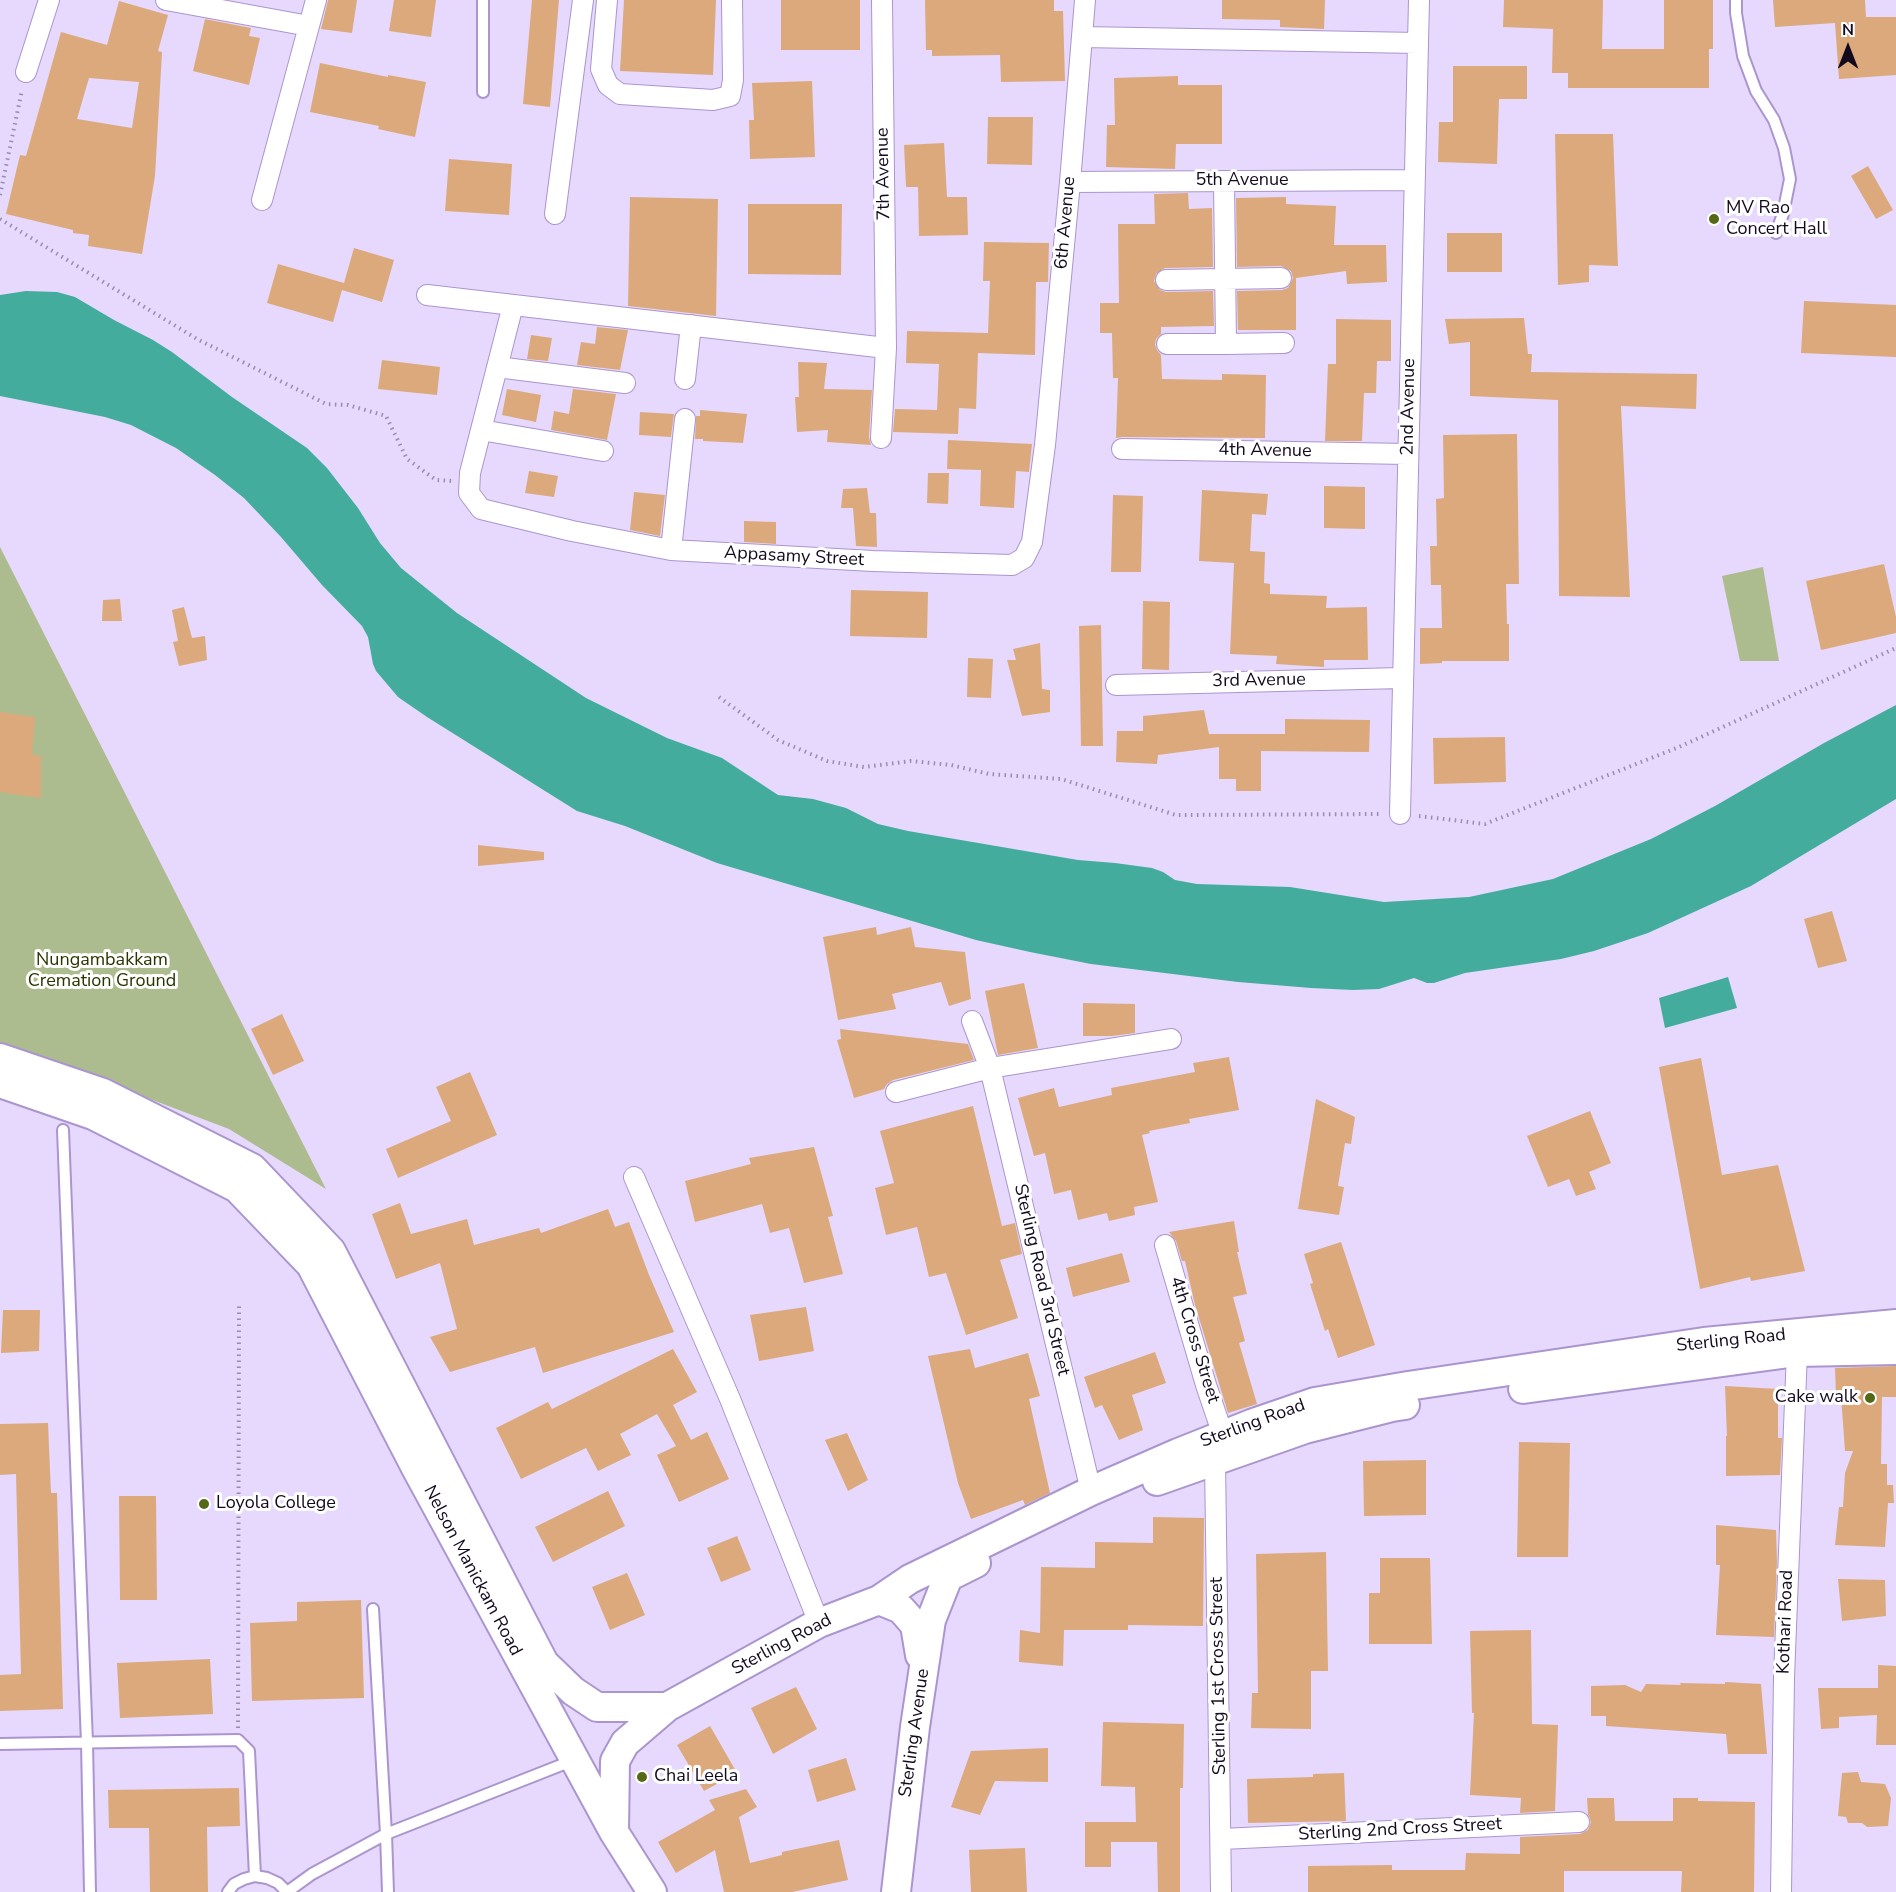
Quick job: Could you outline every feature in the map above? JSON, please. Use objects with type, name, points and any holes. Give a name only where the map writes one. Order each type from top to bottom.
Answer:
[{"type":"main road","points":[[0,1058],[103,1093],[252,1168],[305,1241]]},
{"type":"main road","points":[[0,1083],[93,1116],[237,1188],[305,1241]]},
{"type":"main road","name":"Nelson Manickam Road","points":[[305,1241],[331,1251],[544,1663],[573,1691],[597,1707],[668,1707]]},
{"type":"main road","name":"Nelson Manickam Road","points":[[305,1241],[311,1265],[416,1468],[614,1832],[652,1892]]},
{"type":"main road","name":"Sterling Road","points":[[948,1577],[1314,1402],[1704,1342],[1896,1324]]},
{"type":"main road","name":"Sterling Road","points":[[614,1832],[615,1761],[625,1743],[668,1707],[819,1623],[879,1600],[910,1579],[1091,1491],[1219,1448],[1392,1407],[1797,1353],[1896,1350]]},
{"type":"main road","name":"Sterling Avenue","points":[[896,1892],[913,1738],[931,1620],[948,1577]]},
{"type":"main road","points":[[879,1600],[901,1609],[915,1625],[924,1672]]},
{"type":"street","points":[[26,72],[49,0]]},
{"type":"street","points":[[166,0],[309,26]]},
{"type":"street","points":[[262,200],[316,0]]},
{"type":"street","points":[[555,214],[583,0]]},
{"type":"street","points":[[607,0],[601,69],[608,85],[620,94],[713,100],[730,96],[733,80],[732,0]]},
{"type":"street","name":"7th Avenue","points":[[881,438],[886,348],[882,0]]},
{"type":"street","name":"6th Avenue","points":[[1046,445],[1084,0]]},
{"type":"street","name":"2nd Avenue","points":[[1400,814],[1419,0]]},
{"type":"street","points":[[1082,37],[1418,43]]},
{"type":"street","name":"5th Avenue","points":[[1070,182],[1414,180]]},
{"type":"street","points":[[1224,181],[1226,344]]},
{"type":"street","points":[[1166,280],[1281,278]]},
{"type":"street","points":[[428,295],[886,348]]},
{"type":"street","points":[[470,482],[470,473],[513,305]]},
{"type":"street","points":[[685,379],[691,325]]},
{"type":"street","points":[[1167,344],[1284,342]]},
{"type":"street","points":[[496,367],[625,383]]},
{"type":"street","points":[[671,550],[685,419]]},
{"type":"street","points":[[481,430],[603,451]]},
{"type":"street","name":"Appasamy Street","points":[[470,482],[469,492],[481,509],[572,531],[671,550],[873,561],[1012,565],[1024,558],[1032,542],[1046,445]]},
{"type":"street","name":"4th Avenue","points":[[1122,449],[1408,454]]},
{"type":"street","name":"3rd Avenue","points":[[1116,685],[1402,678]]},
{"type":"street","name":"Sterling Road 3rd Street","points":[[972,1021],[990,1068],[1091,1491]]},
{"type":"street","points":[[896,1092],[990,1068],[1171,1039]]},
{"type":"street","points":[[634,1176],[730,1399],[819,1623]]},
{"type":"street","name":"4th Cross Street","points":[[1166,1245],[1206,1385],[1219,1448]]},
{"type":"street","name":"Kothari Road","points":[[1781,1892],[1784,1677],[1797,1353]]},
{"type":"street","name":"Sterling 1st Cross Street","points":[[1219,1448],[1221,1892]]},
{"type":"street","name":"Sterling 2nd Cross Street","points":[[1222,1839],[1579,1822]]},
{"type":"lane","points":[[483,0],[483,92]]},
{"type":"lane","points":[[1736,0],[1743,56],[1756,91],[1774,120],[1784,148],[1790,179],[1784,214],[1776,233]]},
{"type":"lane","points":[[63,1130],[87,1743],[90,1892]]},
{"type":"lane","points":[[373,1609],[388,1892]]},
{"type":"lane","points":[[0,1744],[238,1740],[249,1751],[255,1876]]},
{"type":"lane","points":[[228,1892],[234,1884],[255,1876],[278,1883],[287,1892],[312,1874],[386,1834],[574,1760]]},
{"type":"path","points":[[0,195],[26,72]]},
{"type":"path","points":[[0,219],[197,339],[326,404],[348,405],[386,416],[407,459],[436,480],[470,482]]},
{"type":"path","points":[[719,697],[778,740],[827,761],[864,767],[911,761],[951,765],[989,774],[1061,779],[1176,815],[1400,814],[1485,824],[1679,747],[1896,648]]},
{"type":"path","points":[[238,1740],[239,1306]]},
{"type":"green space","name":"Nungambakkam Cremation Ground","points":[[0,547],[326,1189],[229,1129],[0,1042]]},
{"type":"green space","points":[[1763,567],[1779,661],[1740,661],[1722,576]]},
{"type":"shaded area","points":[[26,291],[57,292],[75,297],[153,340],[307,448],[327,468],[358,508],[380,543],[401,568],[457,613],[586,698],[667,738],[722,758],[778,795],[813,799],[846,808],[878,824],[1078,860],[1152,868],[1175,880],[1197,884],[1290,887],[1384,902],[1469,897],[1553,879],[1651,839],[1896,705],[1896,799],[1751,886],[1648,933],[1561,959],[1465,973],[1434,983],[1414,978],[1379,989],[1353,990],[1238,982],[1091,964],[976,940],[717,863],[625,826],[577,811],[427,717],[398,697],[376,671],[368,637],[362,626],[244,498],[215,475],[176,448],[131,425],[105,417],[0,396],[0,295]]},
{"type":"shaded area","points":[[1728,977],[1737,1008],[1665,1028],[1659,998]]},
{"type":"building","points":[[328,0],[357,0],[352,33],[321,29]]},
{"type":"building","points":[[394,0],[436,0],[431,37],[389,31]]},
{"type":"building","points":[[532,0],[559,0],[550,107],[523,104]]},
{"type":"building","points":[[624,0],[716,0],[713,75],[620,71]]},
{"type":"building","points":[[781,0],[860,0],[860,50],[781,50]]},
{"type":"building","points":[[925,0],[1054,0],[1054,11],[1063,11],[1065,81],[1001,82],[1000,55],[932,56],[932,50],[926,50]]},
{"type":"building","points":[[1222,0],[1325,0],[1324,29],[1280,27],[1280,20],[1222,19]]},
{"type":"building","points":[[1504,0],[1603,0],[1602,49],[1664,49],[1664,0],[1713,0],[1713,49],[1709,49],[1709,88],[1568,88],[1568,73],[1552,73],[1553,29],[1503,27]]},
{"type":"building","points":[[1773,0],[1865,0],[1866,17],[1896,17],[1896,75],[1839,79],[1835,23],[1775,27]]},
{"type":"building","points":[[119,1],[168,15],[158,51],[162,52],[155,176],[142,254],[88,246],[89,235],[73,233],[73,230],[6,214],[20,155],[26,156],[61,32],[107,45]],"holes":[[[89,78],[139,82],[132,128],[77,119]]]},
{"type":"building","points":[[205,19],[251,28],[249,36],[260,38],[249,85],[193,71]]},
{"type":"building","points":[[320,63],[426,82],[415,137],[378,129],[379,126],[310,112]]},
{"type":"building","points":[[1453,66],[1527,66],[1527,99],[1499,99],[1497,164],[1438,162],[1439,122],[1453,122]]},
{"type":"building","points":[[1178,76],[1178,85],[1222,85],[1222,144],[1176,144],[1175,169],[1106,167],[1107,125],[1115,125],[1114,78]]},
{"type":"building","points":[[812,81],[815,157],[750,159],[749,120],[754,120],[752,83]]},
{"type":"building","points":[[988,117],[1033,117],[1032,165],[987,164]]},
{"type":"building","points":[[1555,134],[1613,134],[1618,266],[1589,265],[1589,282],[1558,285]]},
{"type":"building","points":[[944,143],[947,197],[967,197],[968,235],[919,236],[918,187],[906,187],[904,145]]},
{"type":"building","points":[[449,159],[512,164],[509,215],[445,211]]},
{"type":"building","points":[[1868,166],[1893,210],[1876,219],[1851,176]]},
{"type":"building","points":[[1188,193],[1189,209],[1212,208],[1213,267],[1165,268],[1156,274],[1154,281],[1160,290],[1166,292],[1213,291],[1214,326],[1161,327],[1161,334],[1156,339],[1155,345],[1161,355],[1162,379],[1222,380],[1222,374],[1266,375],[1265,438],[1116,438],[1118,378],[1113,378],[1112,333],[1100,333],[1100,303],[1119,303],[1118,224],[1155,224],[1154,194]]},
{"type":"building","points":[[630,197],[718,199],[716,316],[628,306]]},
{"type":"building","points":[[1286,197],[1286,204],[1336,206],[1334,245],[1386,245],[1387,282],[1347,284],[1346,271],[1296,278],[1296,330],[1238,330],[1237,291],[1282,290],[1288,288],[1293,278],[1291,271],[1281,266],[1237,267],[1236,198]]},
{"type":"building","points":[[748,204],[842,204],[841,275],[748,274]]},
{"type":"building","points":[[1447,233],[1502,233],[1502,272],[1447,272]]},
{"type":"building","points":[[984,242],[1049,243],[1048,282],[1036,282],[1035,355],[978,353],[976,409],[959,408],[958,434],[893,432],[895,409],[937,410],[939,364],[906,363],[907,331],[988,333],[990,281],[983,281]]},
{"type":"building","points":[[354,248],[394,260],[382,302],[342,290],[333,322],[267,303],[278,264],[344,283]]},
{"type":"building","points":[[1804,301],[1896,305],[1896,357],[1801,353]]},
{"type":"building","points":[[1524,318],[1528,354],[1532,354],[1531,372],[1697,374],[1696,409],[1621,406],[1630,597],[1559,596],[1558,400],[1470,396],[1470,342],[1449,344],[1445,319]]},
{"type":"building","points":[[1336,319],[1391,320],[1391,361],[1377,361],[1376,393],[1364,393],[1362,441],[1325,441],[1328,364],[1336,364]]},
{"type":"building","points":[[597,327],[628,330],[620,370],[577,365],[581,342],[595,344]]},
{"type":"building","points":[[531,335],[552,338],[548,361],[527,359]]},
{"type":"building","points":[[382,360],[440,367],[437,395],[378,389]]},
{"type":"building","points":[[798,362],[827,363],[824,389],[872,390],[869,437],[871,445],[827,442],[828,430],[797,432],[795,397],[799,397]]},
{"type":"building","points":[[507,389],[541,395],[536,422],[502,415]]},
{"type":"building","points":[[573,389],[616,394],[607,440],[551,430],[554,411],[569,414]]},
{"type":"building","points":[[700,410],[747,414],[743,443],[695,439],[696,416],[700,416]]},
{"type":"building","points":[[640,412],[674,414],[671,437],[639,435]]},
{"type":"building","points":[[1517,434],[1519,584],[1506,584],[1509,661],[1442,661],[1442,663],[1420,664],[1420,628],[1442,628],[1441,585],[1431,585],[1430,546],[1437,546],[1436,499],[1444,498],[1443,435]]},
{"type":"building","points":[[948,440],[1032,444],[1029,472],[1016,471],[1014,508],[980,506],[981,470],[947,469]]},
{"type":"building","points":[[529,471],[558,476],[554,497],[525,493]]},
{"type":"building","points":[[928,473],[949,473],[948,504],[927,503]]},
{"type":"building","points":[[1324,486],[1365,487],[1365,529],[1324,528]]},
{"type":"building","points":[[867,488],[870,513],[876,513],[877,547],[856,546],[853,508],[841,508],[843,489]]},
{"type":"building","points":[[1202,490],[1268,494],[1266,515],[1252,514],[1250,551],[1265,552],[1264,583],[1270,584],[1270,594],[1327,596],[1326,608],[1367,607],[1368,660],[1324,660],[1324,667],[1276,664],[1277,656],[1230,654],[1234,563],[1199,561]]},
{"type":"building","points":[[634,492],[665,495],[660,536],[630,530]]},
{"type":"building","points":[[1113,495],[1143,496],[1141,572],[1111,572]]},
{"type":"building","points":[[744,521],[776,522],[776,544],[744,542]]},
{"type":"building","points":[[1884,564],[1896,617],[1896,633],[1821,650],[1806,581]]},
{"type":"building","points":[[851,590],[928,592],[927,638],[850,636]]},
{"type":"building","points":[[120,599],[122,621],[102,621],[103,600]]},
{"type":"building","points":[[1143,601],[1170,602],[1169,670],[1142,669]]},
{"type":"building","points":[[184,607],[192,638],[205,636],[207,660],[179,666],[173,642],[178,641],[172,610]]},
{"type":"building","points":[[1101,625],[1103,746],[1081,746],[1079,626]]},
{"type":"building","points":[[1040,643],[1042,689],[1050,690],[1050,712],[1022,716],[1007,660],[1016,660],[1013,649]]},
{"type":"building","points":[[968,658],[993,659],[991,698],[967,697]]},
{"type":"building","points":[[1204,710],[1209,734],[1285,734],[1285,719],[1370,720],[1369,752],[1261,751],[1261,791],[1236,791],[1236,779],[1219,779],[1219,747],[1158,755],[1157,764],[1116,762],[1117,731],[1143,731],[1143,716]]},
{"type":"building","points":[[0,712],[35,717],[32,754],[41,756],[41,798],[0,792]]},
{"type":"building","points":[[1505,737],[1506,782],[1434,784],[1433,738]]},
{"type":"building","points":[[478,845],[544,852],[544,860],[478,866]]},
{"type":"building","points":[[1832,911],[1847,961],[1818,968],[1804,919]]},
{"type":"building","points":[[876,927],[877,935],[911,927],[915,947],[965,952],[971,999],[949,1006],[941,982],[892,994],[896,1009],[838,1020],[823,937]]},
{"type":"building","points":[[1024,983],[1038,1048],[998,1055],[985,991]]},
{"type":"building","points":[[1083,1003],[1135,1004],[1135,1033],[1083,1036]]},
{"type":"building","points":[[282,1014],[304,1061],[273,1075],[251,1029]]},
{"type":"building","points":[[840,1029],[968,1044],[974,1060],[893,1080],[884,1089],[854,1098],[837,1040],[841,1039]]},
{"type":"building","points":[[1229,1057],[1239,1110],[1189,1119],[1190,1123],[1149,1131],[1150,1133],[1142,1135],[1158,1202],[1134,1207],[1135,1215],[1109,1221],[1107,1213],[1078,1220],[1071,1190],[1054,1194],[1045,1153],[1034,1156],[1018,1098],[1054,1088],[1059,1107],[1112,1095],[1111,1088],[1195,1072],[1193,1063]]},
{"type":"building","points":[[1701,1058],[1722,1175],[1778,1165],[1805,1271],[1751,1281],[1750,1277],[1700,1289],[1659,1067]]},
{"type":"building","points":[[470,1072],[497,1135],[398,1178],[386,1149],[451,1121],[436,1087]]},
{"type":"building","points":[[1316,1099],[1355,1117],[1351,1144],[1345,1143],[1338,1186],[1344,1187],[1339,1215],[1298,1209]]},
{"type":"building","points":[[973,1106],[1002,1226],[1015,1223],[1022,1254],[1000,1260],[1018,1318],[966,1335],[946,1273],[929,1277],[917,1227],[886,1235],[875,1188],[894,1183],[880,1131]]},
{"type":"building","points":[[1590,1111],[1611,1163],[1589,1172],[1596,1189],[1576,1196],[1569,1179],[1548,1187],[1527,1136]]},
{"type":"building","points":[[814,1147],[833,1216],[828,1217],[843,1274],[804,1283],[789,1228],[770,1233],[762,1204],[695,1222],[685,1181],[751,1164],[749,1158]]},
{"type":"building","points":[[400,1203],[411,1234],[467,1219],[474,1245],[539,1228],[541,1233],[608,1209],[615,1227],[629,1222],[674,1332],[543,1373],[535,1347],[450,1372],[430,1337],[457,1329],[440,1263],[396,1279],[372,1214]]},
{"type":"building","points":[[1234,1221],[1239,1252],[1237,1252],[1247,1294],[1233,1297],[1245,1341],[1239,1343],[1257,1404],[1228,1413],[1195,1305],[1185,1261],[1182,1261],[1176,1241],[1169,1232]]},
{"type":"building","points":[[1341,1242],[1375,1345],[1338,1358],[1328,1329],[1325,1331],[1310,1284],[1313,1283],[1304,1254]]},
{"type":"building","points":[[1122,1253],[1130,1282],[1073,1297],[1066,1268]]},
{"type":"building","points":[[806,1307],[814,1351],[759,1361],[750,1315]]},
{"type":"building","points":[[3,1310],[40,1310],[39,1351],[1,1353]]},
{"type":"building","points":[[673,1349],[697,1392],[673,1405],[691,1440],[707,1432],[729,1479],[679,1502],[657,1455],[676,1446],[657,1414],[620,1434],[631,1455],[598,1471],[586,1448],[521,1479],[496,1428],[548,1402],[552,1409]]},
{"type":"building","points":[[970,1349],[975,1368],[1028,1353],[1040,1396],[1029,1399],[1050,1493],[1025,1505],[1023,1500],[971,1519],[958,1483],[928,1356]]},
{"type":"building","points":[[1155,1352],[1166,1383],[1132,1395],[1143,1430],[1119,1440],[1102,1405],[1095,1408],[1084,1377]]},
{"type":"building","points":[[1896,1366],[1896,1397],[1882,1397],[1881,1464],[1887,1464],[1887,1485],[1893,1485],[1894,1503],[1888,1503],[1885,1547],[1835,1545],[1839,1507],[1843,1507],[1845,1473],[1853,1451],[1845,1451],[1841,1396],[1836,1396],[1835,1368]]},
{"type":"building","points":[[1725,1386],[1778,1389],[1778,1438],[1782,1438],[1780,1475],[1726,1476]]},
{"type":"building","points":[[48,1423],[51,1493],[57,1493],[63,1709],[0,1711],[0,1675],[21,1674],[16,1474],[0,1475],[0,1424]]},
{"type":"building","points":[[847,1433],[868,1480],[848,1491],[825,1440]]},
{"type":"building","points":[[1519,1442],[1570,1443],[1568,1557],[1517,1557]]},
{"type":"building","points":[[1426,1460],[1426,1515],[1364,1516],[1363,1461]]},
{"type":"building","points":[[608,1491],[625,1526],[553,1562],[535,1527]]},
{"type":"building","points":[[119,1496],[156,1496],[157,1600],[120,1600]]},
{"type":"building","points":[[1153,1517],[1204,1518],[1203,1626],[1128,1625],[1128,1630],[1064,1630],[1063,1666],[1019,1662],[1020,1630],[1040,1633],[1041,1567],[1095,1568],[1095,1542],[1153,1543]]},
{"type":"building","points":[[1716,1525],[1776,1530],[1774,1637],[1716,1635],[1720,1565],[1716,1565]]},
{"type":"building","points":[[737,1536],[751,1570],[721,1582],[707,1548]]},
{"type":"building","points":[[1326,1552],[1328,1671],[1311,1671],[1311,1729],[1251,1728],[1252,1693],[1258,1693],[1256,1554]]},
{"type":"building","points":[[1380,1558],[1430,1558],[1432,1644],[1369,1644],[1369,1593],[1380,1593]]},
{"type":"building","points":[[627,1573],[645,1615],[610,1630],[592,1587]]},
{"type":"building","points":[[1838,1579],[1885,1580],[1886,1616],[1842,1621]]},
{"type":"building","points":[[361,1600],[364,1698],[252,1701],[250,1623],[297,1621],[297,1602]]},
{"type":"building","points":[[1531,1630],[1532,1724],[1558,1725],[1555,1811],[1520,1813],[1521,1798],[1470,1795],[1474,1713],[1472,1713],[1470,1631]]},
{"type":"building","points":[[210,1659],[213,1714],[120,1718],[117,1663]]},
{"type":"building","points":[[1878,1665],[1896,1666],[1896,1745],[1876,1745],[1877,1715],[1839,1717],[1839,1728],[1821,1729],[1818,1688],[1878,1688]]},
{"type":"building","points":[[1725,1682],[1761,1684],[1767,1754],[1728,1754],[1726,1734],[1606,1726],[1606,1716],[1591,1716],[1591,1686],[1625,1685],[1641,1692],[1646,1684],[1725,1684]]},
{"type":"building","points":[[796,1687],[817,1729],[773,1754],[751,1708]]},
{"type":"building","points":[[1103,1722],[1184,1724],[1183,1788],[1180,1788],[1180,1892],[1158,1892],[1157,1842],[1111,1842],[1111,1867],[1085,1867],[1085,1822],[1136,1822],[1135,1787],[1101,1786]]},
{"type":"building","points":[[710,1726],[737,1773],[704,1791],[677,1745]]},
{"type":"building","points":[[1048,1748],[1048,1782],[995,1781],[980,1815],[951,1807],[971,1751]]},
{"type":"building","points":[[846,1758],[856,1790],[817,1802],[808,1770]]},
{"type":"building","points":[[1858,1772],[1861,1782],[1885,1784],[1891,1798],[1888,1826],[1867,1827],[1862,1823],[1848,1823],[1846,1817],[1838,1816],[1842,1773]]},
{"type":"building","points":[[1344,1773],[1346,1821],[1248,1823],[1247,1779],[1313,1777],[1313,1774]]},
{"type":"building","points":[[239,1788],[240,1826],[207,1827],[208,1892],[150,1892],[149,1828],[109,1828],[108,1790]]},
{"type":"building","points":[[746,1789],[757,1807],[739,1817],[750,1863],[782,1855],[782,1852],[839,1840],[848,1880],[792,1892],[724,1892],[715,1850],[676,1873],[658,1842],[715,1810],[709,1800]]},
{"type":"building","points":[[1587,1798],[1614,1798],[1615,1821],[1673,1821],[1673,1798],[1755,1802],[1754,1892],[1681,1892],[1682,1871],[1564,1871],[1564,1892],[1308,1892],[1308,1866],[1392,1865],[1392,1870],[1465,1870],[1466,1853],[1520,1854],[1520,1837],[1580,1834],[1588,1830],[1591,1822]]},
{"type":"building","points":[[1025,1848],[1027,1892],[971,1892],[969,1850]]},
{"type":"place","name":"MV Rao Concert Hall","points":[[1714,219]]},
{"type":"place","name":"Cake walk","points":[[1870,1398]]},
{"type":"place","name":"Loyola College","points":[[204,1504]]},
{"type":"place","name":"Chai Leela","points":[[642,1777]]}]
